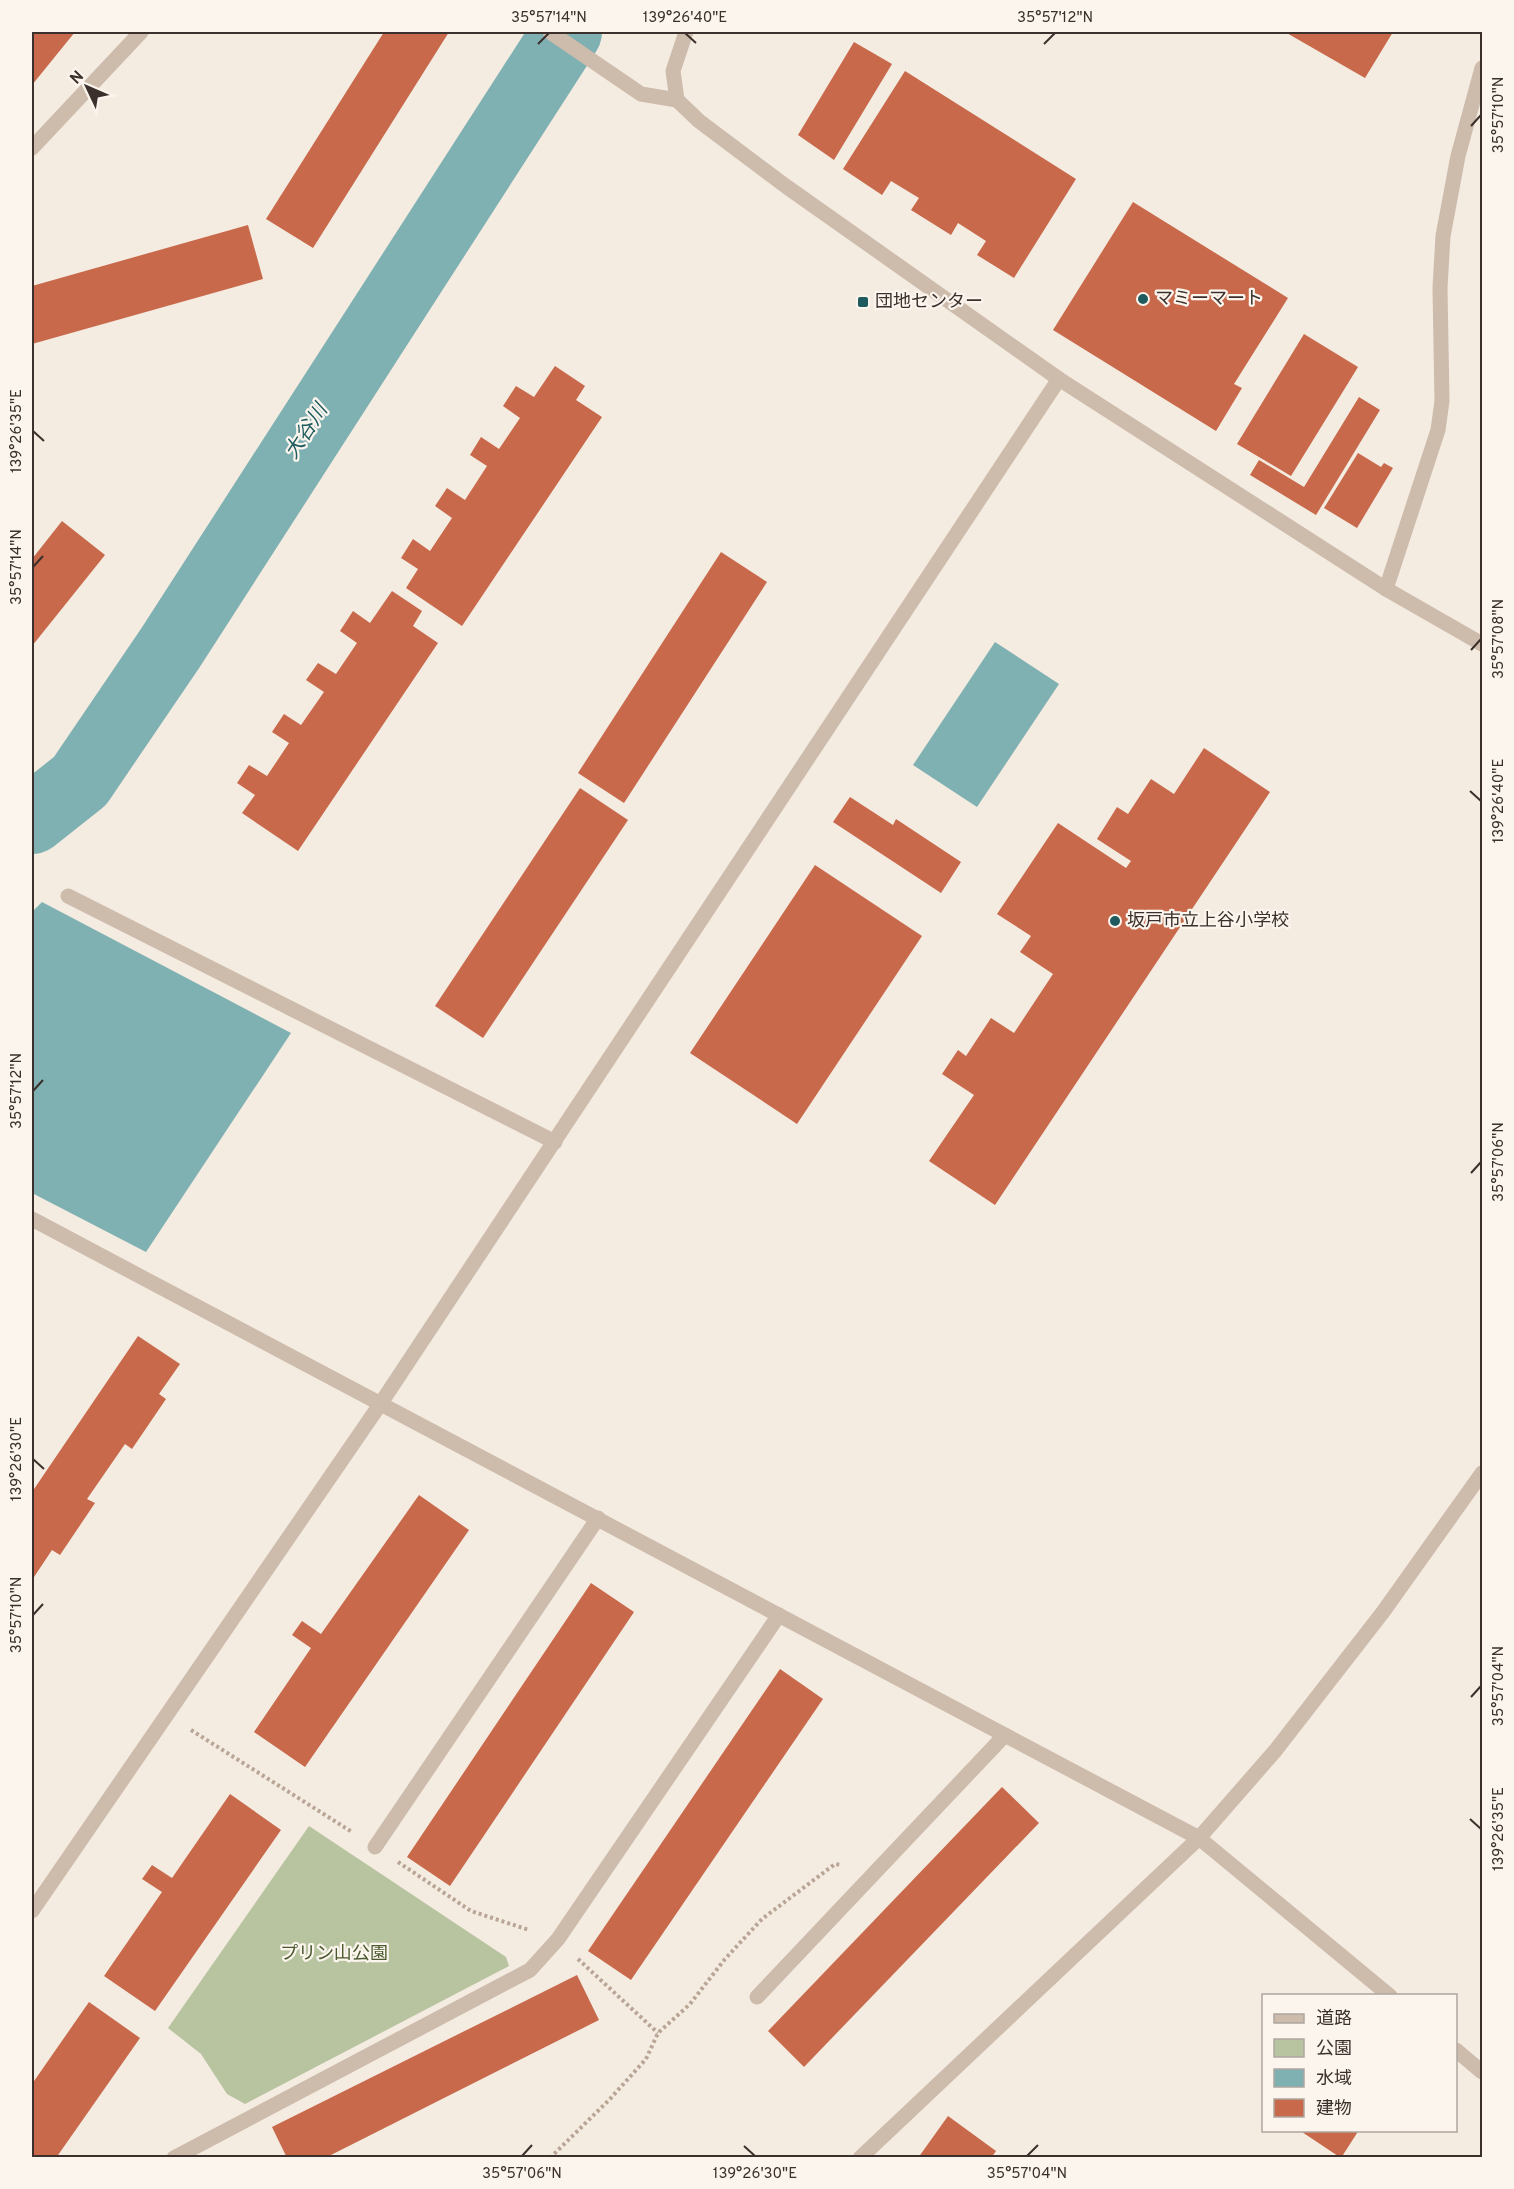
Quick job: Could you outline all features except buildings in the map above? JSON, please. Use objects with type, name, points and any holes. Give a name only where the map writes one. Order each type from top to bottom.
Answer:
[{"type":"street","points":[[32,148],[141,32]]},
{"type":"street","points":[[550,32],[641,94],[677,100],[699,121],[787,187],[1059,379],[1386,589],[1482,644]]},
{"type":"street","points":[[677,100],[673,72],[684,33]]},
{"type":"street","points":[[1386,589],[1438,430],[1442,401],[1440,288],[1443,236],[1458,156],[1482,68]]},
{"type":"street","points":[[32,1911],[381,1403],[1059,379]]},
{"type":"street","points":[[68,896],[555,1142]]},
{"type":"street","points":[[32,1219],[1199,1838],[1389,1994]]},
{"type":"street","points":[[860,2157],[1199,1838],[1275,1751],[1383,1612],[1482,1473]]},
{"type":"street","points":[[375,1847],[598,1518]]},
{"type":"street","points":[[174,2157],[530,1970],[558,1939],[779,1615]]},
{"type":"street","points":[[757,1997],[1005,1735]]},
{"type":"street","points":[[1457,2052],[1482,2072]]},
{"type":"path","points":[[190,1729],[471,1911],[558,1939],[658,2033]]},
{"type":"path","points":[[550,2157],[646,2059],[658,2033],[690,2004],[725,1959],[762,1919],[835,1864],[849,1866],[868,1881]]},
{"type":"green space","name":"プリン山公園","points":[[309,1826],[506,1957],[509,1966],[245,2104],[227,2094],[201,2054],[168,2028]]},
{"type":"water","points":[[995,642],[1059,684],[977,807],[913,765]]},
{"type":"water","points":[[42,902],[291,1033],[146,1252],[32,1193],[32,912]]},
{"type":"waterway","name":"大谷川","points":[[32,819],[80,781],[171,647],[567,32]]},
{"type":"place","name":"マミーマート","points":[[1143,299]]},
{"type":"place","name":"団地センター","points":[[863,302]]},
{"type":"place","name":"坂戸市立上谷小学校","points":[[1115,921]]}]
